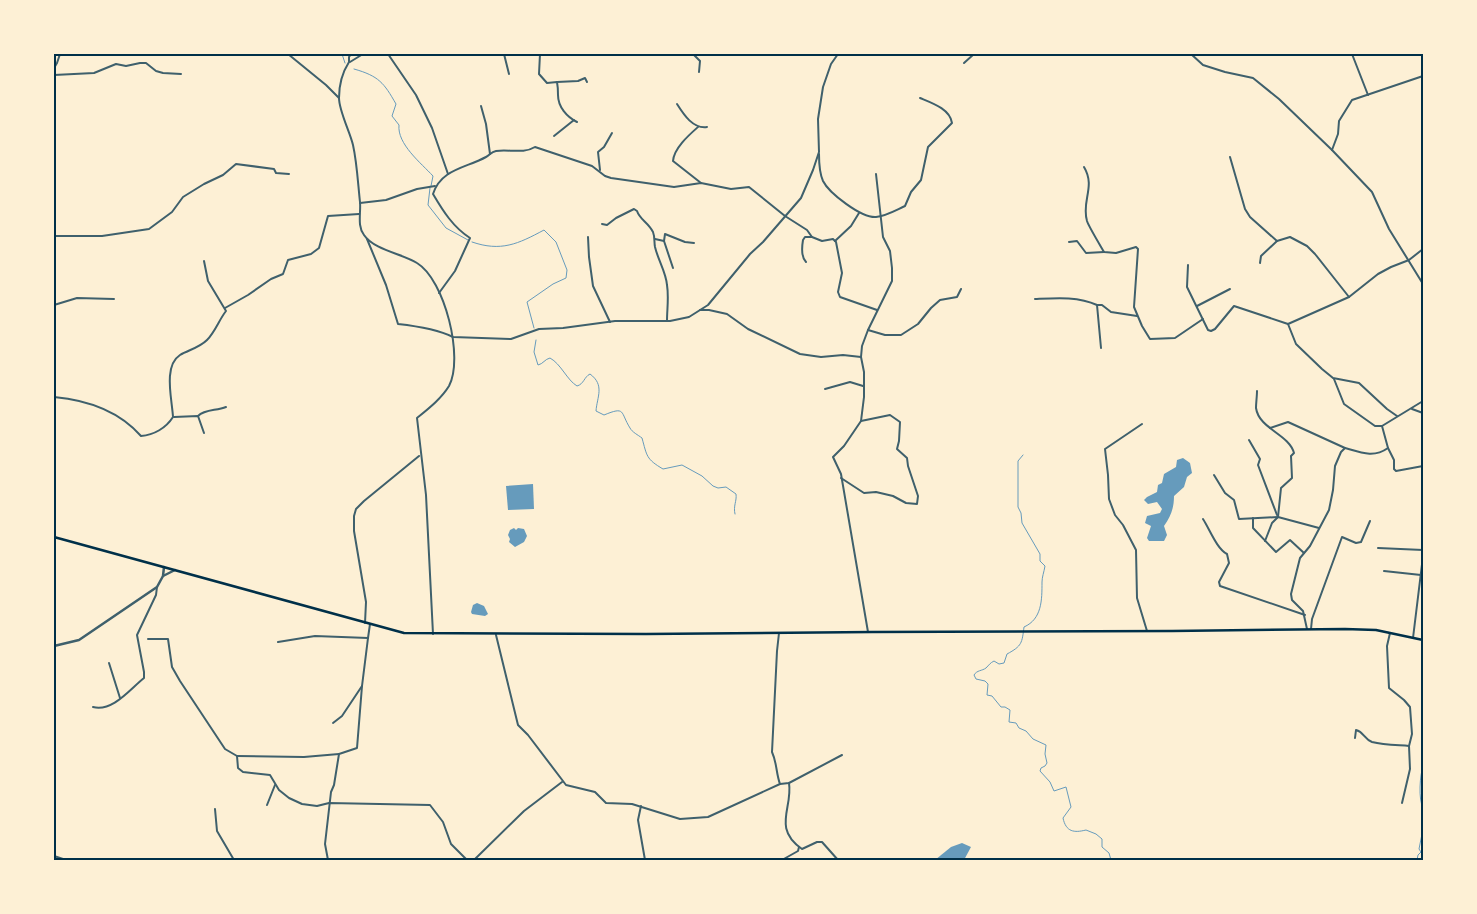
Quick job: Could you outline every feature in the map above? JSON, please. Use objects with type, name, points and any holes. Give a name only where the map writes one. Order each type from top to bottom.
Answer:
[{"type":"main road","points":[[54,537],[404,633],[496,635],[779,635],[868,632],[1360,629],[1423,640]]},
{"type":"street","points":[[54,67],[58,63],[60,54]]},
{"type":"street","points":[[288,54],[339,98]]},
{"type":"street","points":[[350,54],[350,62]]},
{"type":"street","points":[[363,54],[350,62],[342,74],[339,98],[353,146],[361,227],[386,285],[398,324],[446,333],[453,337],[511,339],[539,329],[610,322],[667,321],[689,317],[708,305],[750,254],[763,242],[801,198],[819,152]]},
{"type":"street","points":[[388,54],[416,95],[432,128],[448,174]]},
{"type":"street","points":[[504,54],[509,74]]},
{"type":"street","points":[[540,54],[539,74],[547,83],[578,81],[585,78],[587,82]]},
{"type":"street","points":[[693,54],[700,61],[699,72]]},
{"type":"street","points":[[838,54],[831,64],[823,87],[818,119],[819,170],[823,182],[852,208],[868,216],[880,216],[905,206],[911,192],[921,180],[928,147],[952,123],[951,118],[944,110],[920,98]]},
{"type":"street","points":[[964,63],[974,54]]},
{"type":"street","points":[[1191,54],[1203,65],[1253,78],[1279,99],[1332,150],[1372,192],[1389,229],[1423,284]]},
{"type":"street","points":[[1352,54],[1368,96]]},
{"type":"street","points":[[54,75],[94,73],[116,64],[126,66],[140,63],[146,63],[156,71],[181,74]]},
{"type":"street","points":[[1332,150],[1338,134],[1338,121],[1352,100],[1423,76]]},
{"type":"street","points":[[557,82],[559,88],[558,102],[577,122]]},
{"type":"street","points":[[676,104],[698,127],[707,128]]},
{"type":"street","points":[[481,106],[486,124],[490,154]]},
{"type":"street","points":[[554,136],[574,120]]},
{"type":"street","points":[[698,127],[681,145],[672,161],[701,183]]},
{"type":"street","points":[[600,170],[598,152],[604,147],[612,133]]},
{"type":"street","points":[[360,203],[386,200],[417,189],[435,186],[460,166],[487,157],[495,151],[528,150],[535,147],[592,166],[600,170],[605,176],[611,178],[674,187],[701,183],[731,189],[749,187],[785,216],[808,230],[812,237]]},
{"type":"street","points":[[1230,157],[1245,209],[1250,217],[1277,240]]},
{"type":"street","points":[[54,236],[102,236],[149,229],[172,212],[183,197],[223,175],[236,164],[274,169],[276,173],[289,174]]},
{"type":"street","points":[[1084,167],[1090,176],[1086,203],[1087,221],[1104,252]]},
{"type":"street","points":[[868,632],[842,490],[841,474],[833,456],[844,446],[861,421],[864,397],[862,346],[892,281],[890,251],[884,237],[880,216],[876,174]]},
{"type":"street","points":[[435,186],[433,194],[446,216],[470,238],[455,271],[439,293]]},
{"type":"street","points":[[602,224],[608,224],[634,210],[649,225],[668,284],[667,321]]},
{"type":"street","points":[[835,241],[851,226],[860,212]]},
{"type":"street","points":[[224,308],[282,274],[288,260],[311,254],[319,248],[328,216],[359,214]]},
{"type":"street","points":[[673,268],[664,241],[665,234],[685,242],[694,243]]},
{"type":"street","points":[[588,237],[593,286],[610,322]]},
{"type":"street","points":[[806,262],[803,260],[802,254],[805,237],[812,237],[822,241],[833,239],[835,241]]},
{"type":"street","points":[[1260,263],[1261,256],[1277,240],[1290,237],[1307,246],[1349,297]]},
{"type":"street","points":[[367,239],[376,246],[418,264],[432,278],[439,293],[453,337],[454,372],[449,386],[432,406],[417,418],[426,495],[433,634]]},
{"type":"street","points":[[655,239],[664,241]]},
{"type":"street","points":[[835,241],[842,273],[838,292],[840,297],[877,310]]},
{"type":"street","points":[[1069,242],[1077,241],[1086,253],[1116,253],[1136,247],[1138,249],[1134,307],[1150,339],[1175,338],[1203,320]]},
{"type":"street","points":[[1188,265],[1187,287],[1208,330],[1211,331],[1215,329],[1232,308],[1237,306],[1288,324],[1349,297],[1378,274],[1391,266],[1409,260],[1423,249]]},
{"type":"street","points":[[173,417],[169,377],[172,364],[179,355],[200,346],[207,340],[226,311],[208,281],[204,261]]},
{"type":"street","points":[[868,330],[885,335],[901,335],[918,324],[940,300],[957,297],[962,289]]},
{"type":"street","points":[[1197,306],[1230,289]]},
{"type":"street","points":[[54,304],[76,298],[114,299]]},
{"type":"street","points":[[1035,299],[1077,299],[1088,301],[1096,306],[1102,305],[1111,312],[1137,316]]},
{"type":"street","points":[[1096,306],[1101,348]]},
{"type":"street","points":[[700,310],[727,314],[748,329],[800,354],[821,357],[842,355],[861,357]]},
{"type":"street","points":[[1288,324],[1296,344],[1333,378],[1344,404],[1375,426],[1382,426],[1423,401]]},
{"type":"street","points":[[1333,378],[1359,383],[1386,409],[1397,416]]},
{"type":"street","points":[[825,389],[850,382],[863,386]]},
{"type":"street","points":[[1257,391],[1256,408],[1261,420],[1292,446],[1294,454],[1291,456],[1292,478],[1281,488],[1278,517],[1272,523],[1265,541]]},
{"type":"street","points":[[54,397],[92,403],[118,418],[141,436],[160,430],[173,417],[198,416],[210,410],[226,407]]},
{"type":"street","points":[[1411,408],[1423,413]]},
{"type":"street","points":[[198,416],[204,433]]},
{"type":"street","points":[[841,478],[864,492],[876,492],[893,496],[906,503],[917,504],[918,496],[906,458],[897,448],[900,422],[890,416],[861,421]]},
{"type":"street","points":[[1270,428],[1288,422],[1345,448],[1372,455],[1388,448]]},
{"type":"street","points":[[1142,424],[1105,449],[1109,499],[1115,515],[1123,525],[1136,550],[1137,598],[1147,631]]},
{"type":"street","points":[[1382,426],[1396,471],[1423,466]]},
{"type":"street","points":[[1248,440],[1260,459],[1258,465],[1260,472],[1278,517]]},
{"type":"street","points":[[1309,629],[1303,611],[1292,600],[1291,594],[1300,558],[1310,546],[1329,510],[1335,466],[1341,452],[1345,448]]},
{"type":"street","points":[[365,623],[366,602],[354,531],[354,516],[356,510],[364,501],[420,455]]},
{"type":"street","points":[[1214,476],[1234,500],[1239,519],[1278,517],[1319,528]]},
{"type":"street","points":[[1253,518],[1253,528],[1276,552],[1290,540],[1304,553]]},
{"type":"street","points":[[1203,519],[1221,551],[1227,554],[1229,563],[1219,582],[1220,586],[1305,615]]},
{"type":"street","points":[[1309,629],[1342,538],[1356,543],[1361,542],[1370,521]]},
{"type":"street","points":[[1378,548],[1423,550]]},
{"type":"street","points":[[1412,638],[1423,556]]},
{"type":"street","points":[[93,707],[102,708],[112,704],[144,678],[136,635],[156,595],[157,587],[163,576],[164,567]]},
{"type":"street","points":[[163,576],[176,570]]},
{"type":"street","points":[[1384,571],[1422,574]]},
{"type":"street","points":[[54,646],[79,640],[157,587]]},
{"type":"street","points":[[148,639],[168,639],[172,667],[226,749],[237,756],[304,757],[339,754],[357,748],[370,624]]},
{"type":"street","points":[[1390,633],[1387,646],[1389,688],[1410,706],[1412,734],[1409,746],[1410,769],[1402,803]]},
{"type":"street","points":[[496,635],[518,725],[562,782],[566,785],[595,792],[606,803],[632,804],[680,819],[708,817],[780,784],[789,783],[842,755]]},
{"type":"street","points":[[779,635],[772,752],[776,761],[777,776],[780,784]]},
{"type":"street","points":[[278,642],[315,636],[368,638]]},
{"type":"street","points":[[109,663],[120,698]]},
{"type":"street","points":[[333,723],[342,716],[362,686]]},
{"type":"street","points":[[1355,738],[1356,730],[1359,730],[1371,742],[1409,746]]},
{"type":"street","points":[[328,860],[325,844],[329,803],[339,754]]},
{"type":"street","points":[[237,756],[238,768],[242,772],[270,775],[279,790],[289,798],[302,804],[317,806],[329,803],[430,805],[443,822],[451,844],[468,860]]},
{"type":"street","points":[[474,860],[524,810],[562,782]]},
{"type":"street","points":[[789,783],[785,825],[791,838],[802,849],[817,842],[822,842],[838,860]]},
{"type":"street","points":[[268,805],[275,785]]},
{"type":"street","points":[[641,806],[638,820],[645,860]]},
{"type":"street","points":[[215,808],[217,831],[234,860]]},
{"type":"street","points":[[782,860],[798,851],[799,847]]},
{"type":"street","points":[[54,856],[66,860]]},
{"type":"water","points":[[1183,458],[1190,463],[1192,473],[1187,477],[1184,487],[1174,496],[1172,512],[1164,526],[1167,535],[1164,541],[1149,541],[1147,538],[1151,526],[1145,523],[1147,516],[1160,513],[1162,509],[1157,502],[1148,504],[1144,500],[1157,492],[1158,485],[1162,483],[1164,474],[1176,467],[1177,460]]},
{"type":"water","points":[[533,484],[534,509],[508,510],[506,486]]},
{"type":"water","points":[[514,528],[516,530],[518,528],[524,529],[527,536],[524,542],[515,547],[509,542],[508,535],[510,530]]},
{"type":"water","points":[[477,603],[484,606],[488,614],[485,616],[472,614],[473,605]]},
{"type":"water","points":[[962,843],[971,847],[964,860],[935,860],[951,847]]},
{"type":"waterway","points":[[342,54],[345,63]]},
{"type":"waterway","points":[[354,69],[369,74],[380,81],[388,91],[396,104],[392,116],[399,125],[402,139],[411,153],[433,176],[431,186]]},
{"type":"waterway","points":[[430,188],[428,205],[446,228],[468,240]]},
{"type":"waterway","points":[[472,242],[492,246],[509,245],[544,230],[556,242],[567,270],[566,278],[553,284],[527,302],[534,328]]},
{"type":"waterway","points":[[536,340],[534,352],[538,365],[550,358],[577,386],[590,374],[595,378],[599,387],[596,411],[604,415],[616,411],[622,412],[631,429],[642,438],[650,460],[663,469],[682,465],[702,476],[713,486],[718,488],[726,487],[736,494],[735,514]]},
{"type":"waterway","points":[[1023,455],[1018,461],[1018,507],[1022,523],[1040,554],[1040,561],[1045,566],[1040,608],[1030,624],[1024,627],[1020,644],[1016,649],[1007,654],[1004,663],[999,664],[994,661],[974,675],[976,679],[985,681],[988,684],[987,695],[992,696],[1001,707],[1010,710],[1009,722],[1016,723],[1019,728],[1026,731],[1033,739],[1046,745],[1047,763],[1040,771],[1050,782],[1054,791],[1066,787],[1071,807],[1063,818],[1064,823],[1068,829],[1074,831],[1086,830],[1096,834],[1102,839],[1102,847],[1109,853],[1111,860]]},
{"type":"waterway","points":[[1423,766],[1420,787],[1420,799],[1423,808]]},
{"type":"waterway","points":[[1417,860],[1421,852],[1419,849],[1423,829]]}]
